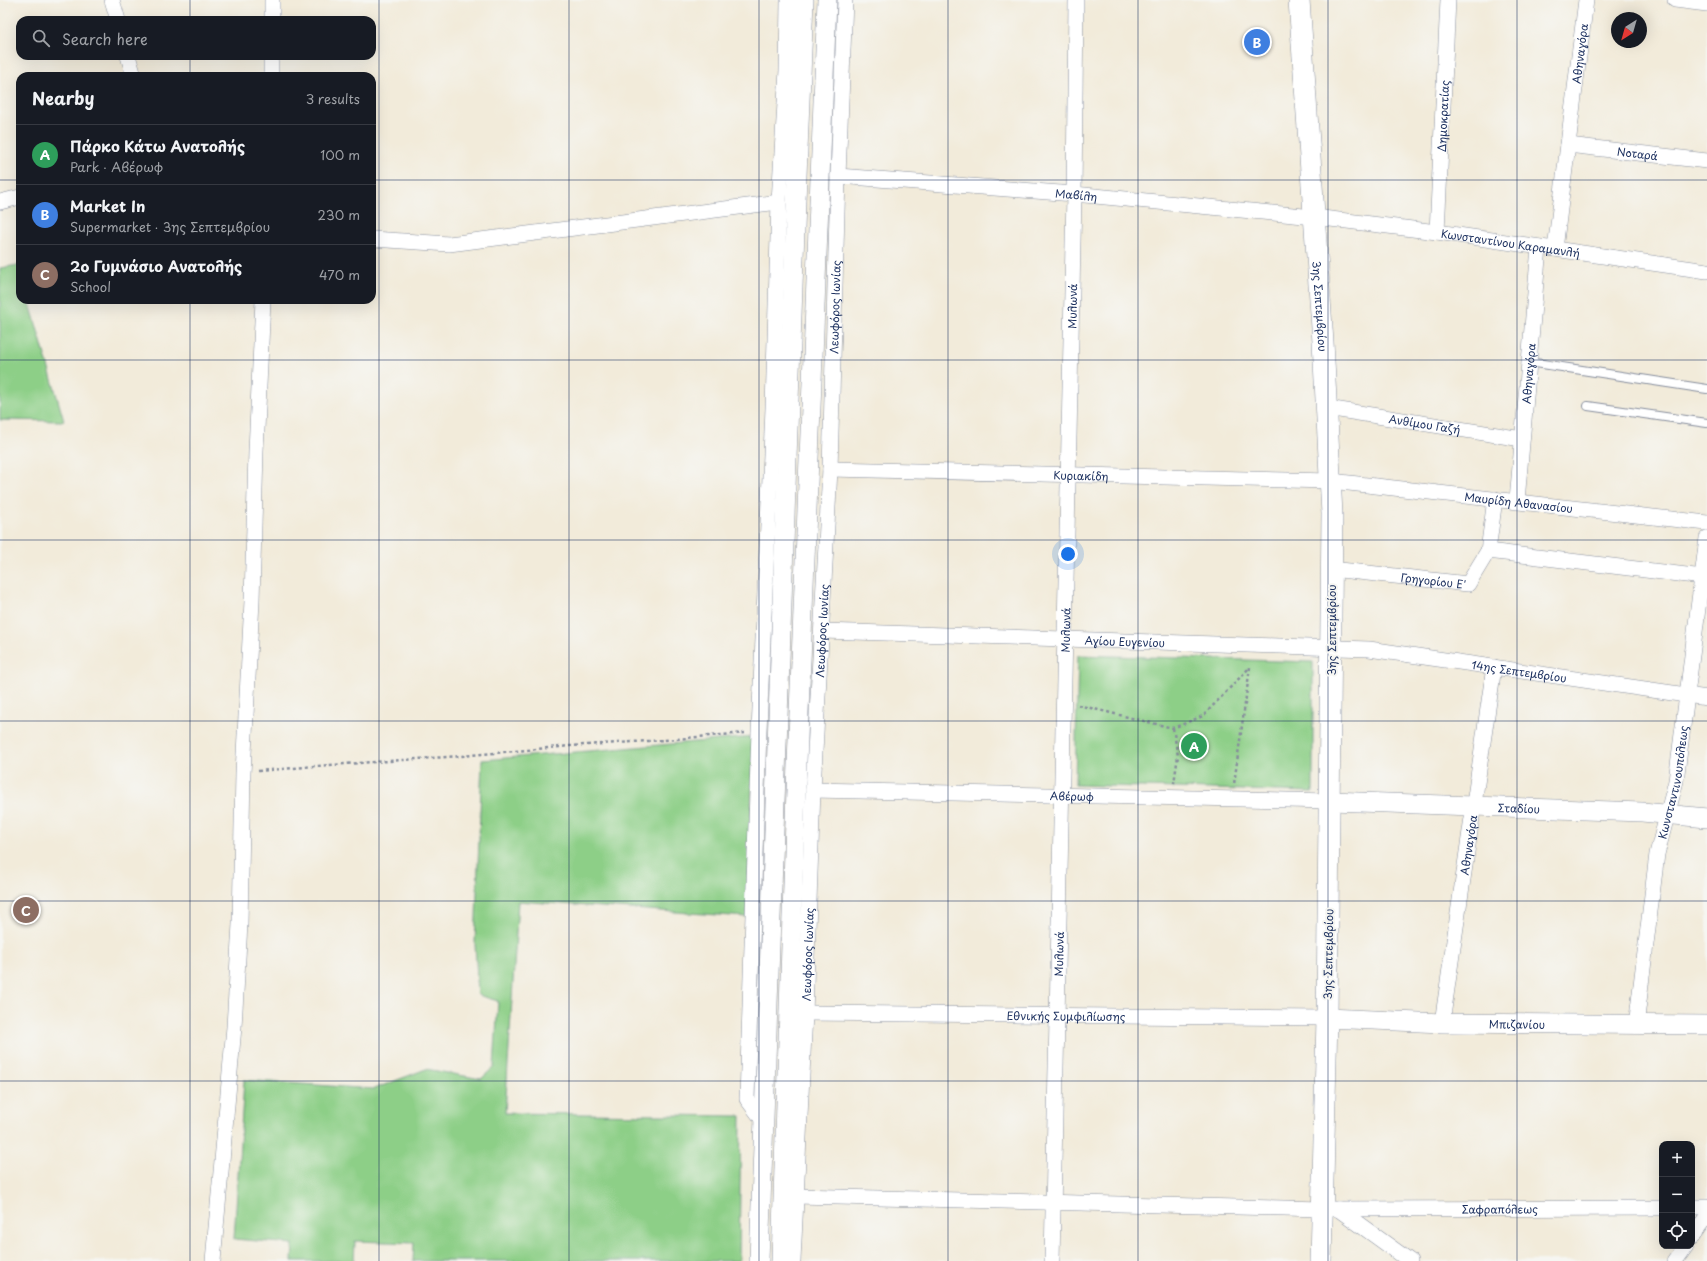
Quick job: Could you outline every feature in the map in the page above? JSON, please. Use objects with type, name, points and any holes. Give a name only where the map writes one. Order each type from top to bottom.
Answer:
[{"type":"main road","name":"3ης Σεπτεμβρίου","points":[[1299,0],[1331,481],[1330,802],[1327,1018],[1330,1209],[1321,1261]]},
{"type":"street","points":[[112,0],[117,16]]},
{"type":"street","points":[[272,0],[272,16]]},
{"type":"street","points":[[765,1123],[747,1100],[759,731],[773,408],[779,202],[787,70],[788,0]]},
{"type":"street","points":[[759,1261],[804,0]]},
{"type":"street","name":"Λεωφόρος Ιωνίας","points":[[780,1261],[796,789],[827,0]]},
{"type":"street","name":"Λεωφόρος Ιωνίας","points":[[793,1261],[805,1014],[813,790],[823,631],[830,469],[838,176],[845,0]]},
{"type":"street","name":"Μυλωνά","points":[[1052,1261],[1066,639],[1076,0]]},
{"type":"street","name":"Δημοκρατίας","points":[[1438,232],[1448,0]]},
{"type":"street","name":"Αθηναγόρα","points":[[1555,249],[1586,0]]},
{"type":"street","points":[[1675,0],[1707,4]]},
{"type":"street","points":[[129,60],[133,72]]},
{"type":"street","points":[[271,60],[271,72]]},
{"type":"street","name":"Νοταρά","points":[[1568,145],[1707,162]]},
{"type":"street","name":"Μαβίλη","points":[[838,176],[1074,194],[1314,217]]},
{"type":"street","points":[[0,202],[16,198]]},
{"type":"street","points":[[376,239],[449,244],[779,202]]},
{"type":"street","name":"Κωνσταντίνου Καραμανλή","points":[[1314,217],[1438,232],[1707,271]]},
{"type":"street","name":"Αθηναγόρα","points":[[1517,501],[1539,247]]},
{"type":"street","points":[[214,1261],[234,1027],[240,924],[243,773],[252,600],[256,451],[263,304]]},
{"type":"street","name":"Ανθίμου Γαζή","points":[[1326,408],[1522,439]]},
{"type":"street","name":"Κυριακίδη","points":[[830,469],[1331,481]]},
{"type":"street","name":"Μαυρίδη Αθανασίου","points":[[1331,481],[1707,523]]},
{"type":"street","name":"Γρηγορίου Ε'","points":[[1331,569],[1468,584],[1488,551],[1495,499]]},
{"type":"street","name":"Κωνσταντινουπόλεως","points":[[1636,1026],[1657,854],[1676,780],[1707,538]]},
{"type":"street","points":[[1488,551],[1703,577]]},
{"type":"street","name":"Αγίου Ευγενίου","points":[[823,631],[1331,648]]},
{"type":"street","name":"14ης Σεπτεμβρίου","points":[[1331,648],[1369,649],[1707,698]]},
{"type":"street","name":"Αθηναγόρα","points":[[1442,1023],[1494,667]]},
{"type":"street","name":"Αβέρωφ","points":[[813,790],[1330,802]]},
{"type":"street","name":"Σταδίου","points":[[1330,802],[1668,813],[1707,818]]},
{"type":"street","name":"Εθνικής Συμφιλίωσης","points":[[805,1014],[1327,1018]]},
{"type":"street","name":"Μπιζανίου","points":[[1327,1018],[1442,1023],[1636,1026],[1707,1025]]},
{"type":"street","name":"Σαφραπόλεως","points":[[796,1196],[1330,1209],[1659,1208]]},
{"type":"street","points":[[1695,1207],[1707,1207]]},
{"type":"street","points":[[1330,1209],[1410,1261]]},
{"type":"street","points":[[1695,1233],[1707,1216]]},
{"type":"street","points":[[1675,1261],[1684,1249]]},
{"type":"lane","points":[[1529,362],[1707,389]]},
{"type":"lane","points":[[1588,406],[1707,423]]},
{"type":"path","points":[[1064,701],[1173,728],[1203,716],[1250,667],[1231,799]]},
{"type":"path","points":[[1173,728],[1178,756],[1173,798]]},
{"type":"path","points":[[243,773],[316,766],[664,740],[759,731]]},
{"type":"green space","points":[[16,265],[16,304],[30,304],[64,421],[0,420],[0,268]]},
{"type":"green space","points":[[1078,655],[1313,662],[1313,792],[1075,785]]},
{"type":"green space","points":[[754,737],[747,917],[518,901],[505,1113],[741,1116],[739,1261],[413,1261],[414,1243],[355,1241],[354,1261],[292,1261],[293,1244],[234,1239],[244,1080],[374,1089],[426,1069],[481,1079],[494,1067],[498,1001],[478,995],[475,944],[482,760]]},
{"type":"place","name":"Market In","points":[[1257,42]]},
{"type":"place","name":"Πάρκο Κάτω Ανατολής","points":[[1194,746]]},
{"type":"place","name":"2ο Γυμνάσιο Ανατολής","points":[[26,910]]}]
